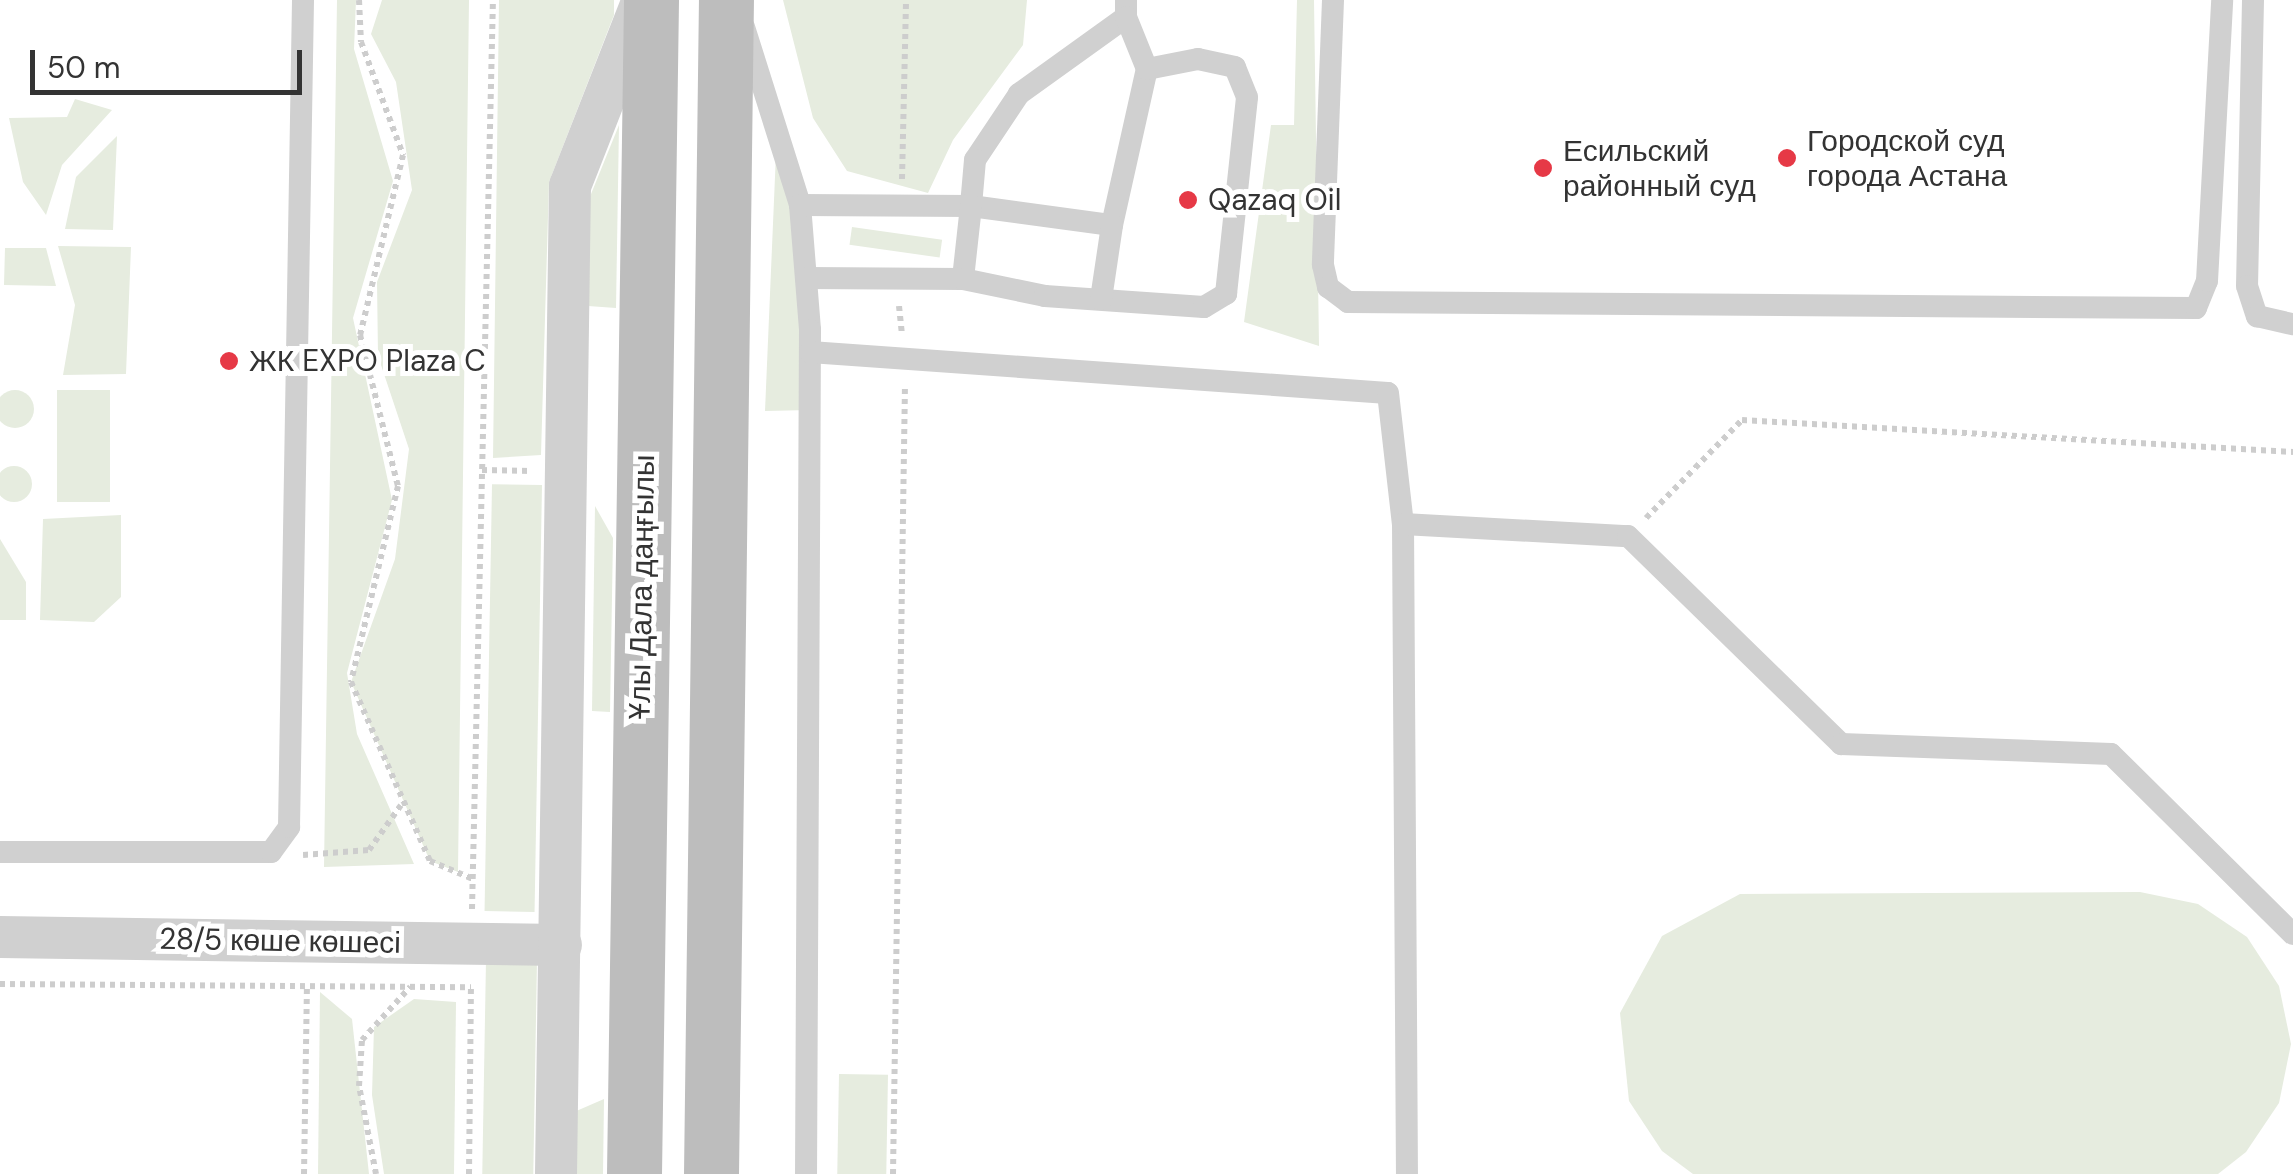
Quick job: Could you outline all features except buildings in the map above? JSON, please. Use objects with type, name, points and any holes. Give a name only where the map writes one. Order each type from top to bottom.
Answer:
[{"type":"main road","name":"Ұлы Дала даңғылы","points":[[634,1174],[647,0]]},
{"type":"main road","points":[[711,1174],[726,0]]},
{"type":"street","points":[[556,1174],[570,186],[647,0]]},
{"type":"street","name":"28/5 көше көшесі","points":[[0,936],[560,945]]},
{"type":"lane","points":[[0,852],[271,852],[288,827],[303,0]]},
{"type":"lane","points":[[735,0],[800,205],[806,278],[810,352],[806,1174]]},
{"type":"lane","points":[[1333,0],[1323,264],[1328,286],[1348,302],[2196,308],[2207,281],[2222,0]]},
{"type":"lane","points":[[2253,0],[2247,286],[2258,316],[2293,324]]},
{"type":"lane","points":[[964,279],[975,160],[1018,94],[1126,8],[1147,69],[1100,299]]},
{"type":"lane","points":[[806,278],[964,279],[1100,299],[1204,307],[1226,294],[1248,97],[1236,66],[1198,59],[1147,69]]},
{"type":"lane","points":[[800,205],[972,206],[1112,226]]},
{"type":"lane","points":[[810,352],[1388,393],[1403,524],[1407,1174]]},
{"type":"lane","points":[[1403,524],[1628,536],[1841,744],[2111,754],[2293,934]]},
{"type":"path","points":[[359,0],[361,42],[403,155],[360,335],[398,486],[352,682],[430,861],[473,880]]},
{"type":"path","points":[[472,922],[493,0]]},
{"type":"path","points":[[902,206],[906,0]]},
{"type":"path","points":[[893,1174],[905,359],[900,278]]},
{"type":"path","points":[[1628,536],[1742,420],[2293,452]]},
{"type":"path","points":[[482,470],[543,472]]},
{"type":"path","points":[[271,852],[336,858],[369,850],[402,804]]},
{"type":"path","points":[[469,1174],[471,972]]},
{"type":"path","points":[[0,984],[471,987]]},
{"type":"path","points":[[304,1174],[307,986]]},
{"type":"path","points":[[376,1174],[359,1086],[362,1040],[411,986]]},
{"type":"shaded area","points":[[337,0],[356,0],[354,49],[393,181],[353,318],[392,500],[347,673],[357,734],[414,864],[324,867]]},
{"type":"shaded area","points":[[382,0],[469,0],[458,872],[430,861],[351,682],[395,559],[409,449],[378,356],[377,282],[412,190],[396,82],[371,34]]},
{"type":"shaded area","points":[[499,0],[614,0],[614,15],[549,182],[541,455],[493,458]]},
{"type":"shaded area","points":[[783,0],[1027,0],[1023,45],[953,140],[928,193],[847,171],[813,118]]},
{"type":"shaded area","points":[[1297,0],[1314,0],[1319,346],[1244,322],[1271,125],[1294,125]]},
{"type":"shaded area","points":[[75,99],[112,110],[62,165],[46,215],[23,182],[9,118],[67,117]]},
{"type":"shaded area","points":[[619,125],[616,308],[588,306],[589,199]]},
{"type":"shaded area","points":[[777,130],[800,205],[810,410],[765,411]]},
{"type":"shaded area","points":[[117,136],[113,230],[65,229],[76,177]]},
{"type":"shaded area","points":[[852,227],[942,240],[940,257],[849,245]]},
{"type":"shaded area","points":[[58,246],[131,247],[126,374],[63,375],[75,305]]},
{"type":"shaded area","points":[[5,248],[46,248],[56,286],[4,285]]},
{"type":"shaded area","points":[[15,390],[29,395],[34,409],[29,423],[15,428],[1,423],[-4,409],[1,395]]},
{"type":"shaded area","points":[[57,390],[110,390],[110,502],[57,502]]},
{"type":"shaded area","points":[[14,466],[27,471],[32,484],[27,497],[14,502],[1,497],[-4,484],[1,471]]},
{"type":"shaded area","points":[[492,484],[542,485],[535,912],[485,911]]},
{"type":"shaded area","points":[[595,506],[613,538],[610,712],[592,711]]},
{"type":"shaded area","points":[[121,515],[121,597],[94,622],[40,620],[43,519]]},
{"type":"shaded area","points":[[0,539],[26,582],[26,620],[0,620]]},
{"type":"shaded area","points":[[2140,892],[2198,904],[2247,937],[2279,986],[2291,1044],[2279,1103],[2246,1152],[2218,1174],[1693,1174],[1662,1151],[1629,1101],[1620,1013],[1662,936],[1740,894]]},
{"type":"shaded area","points":[[486,960],[537,961],[533,1174],[482,1174]]},
{"type":"shaded area","points":[[320,992],[352,1019],[369,1174],[318,1174]]},
{"type":"shaded area","points":[[414,999],[456,1002],[454,1174],[384,1174],[372,1095],[374,1027]]},
{"type":"shaded area","points":[[839,1074],[888,1075],[886,1174],[837,1174]]},
{"type":"shaded area","points":[[604,1099],[603,1174],[572,1174],[574,1112]]},
{"type":"place","name":"Городской суд города Астана","points":[[1787,158]]},
{"type":"place","name":"Есильский районный суд","points":[[1543,168]]},
{"type":"place","name":"Qazaq Oil","points":[[1188,200]]},
{"type":"place","name":"ЖК EXPO Plaza C","points":[[229,361]]}]
